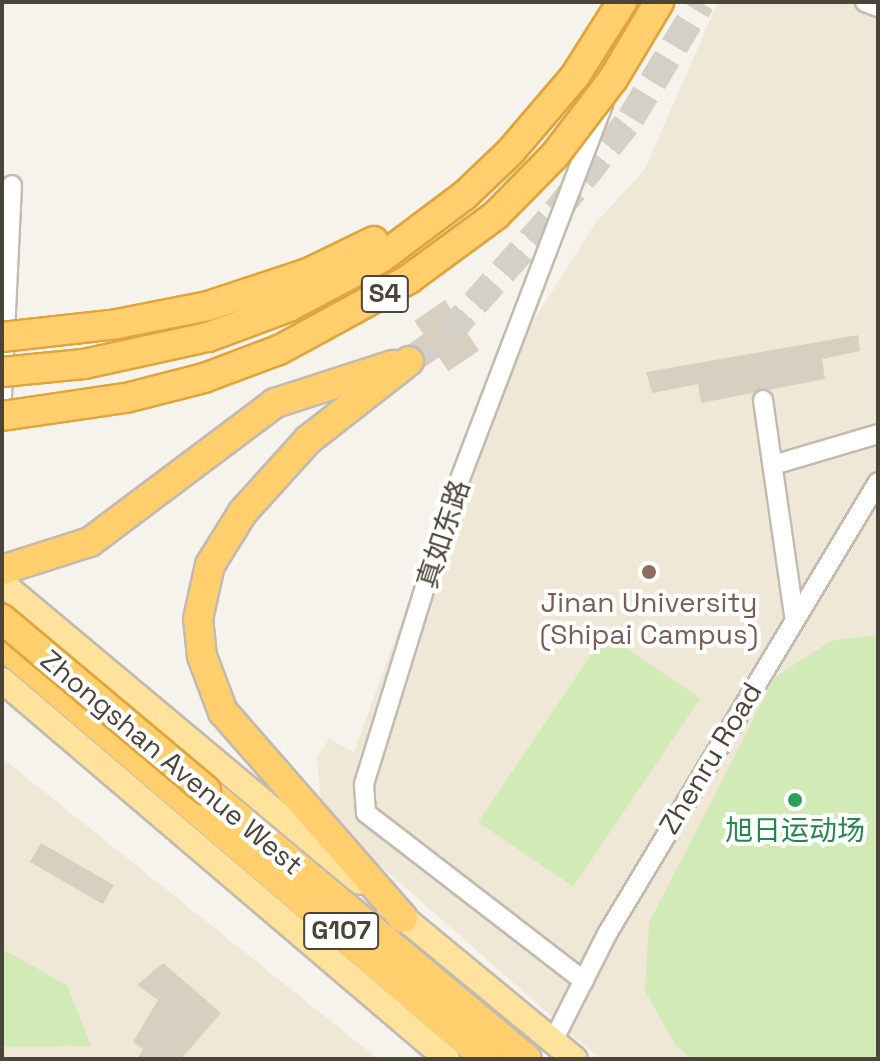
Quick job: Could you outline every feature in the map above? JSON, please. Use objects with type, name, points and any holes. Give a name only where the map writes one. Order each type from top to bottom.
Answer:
[{"type":"highway","name":"S4","points":[[2,372],[84,364],[243,326],[381,258],[485,176],[575,76],[622,2]]},
{"type":"highway","name":"S4","points":[[2,416],[126,398],[216,374],[320,330],[409,279],[496,215],[555,155],[613,79],[659,2]]},
{"type":"highway","points":[[2,337],[146,319],[274,285],[341,258],[485,176]]},
{"type":"highway","points":[[2,570],[45,560],[90,542],[275,403],[409,361],[337,414],[283,466],[229,531],[204,582],[199,637],[214,694],[235,729],[289,783],[403,918]]},
{"type":"highway","name":"Zhongshan Avenue West","points":[[2,619],[487,1059]]},
{"type":"highway","name":"Zhongshan Avenue West","points":[[2,644],[200,797],[527,1059]]},
{"type":"main road","points":[[2,583],[575,1059]]},
{"type":"main road","points":[[2,680],[447,1059]]},
{"type":"street","name":"真如东路","points":[[584,981],[366,813],[364,784],[452,500],[641,2]]},
{"type":"street","points":[[865,2],[878,7]]},
{"type":"street","points":[[2,396],[12,185]]},
{"type":"street","points":[[763,400],[794,616]]},
{"type":"street","points":[[773,465],[878,434]]},
{"type":"street","name":"Zhenru Road","points":[[553,1041],[584,981],[794,616],[878,482]]},
{"type":"shaded area","name":"Jinan University (Shipai Campus)","points":[[718,2],[878,2],[878,1059],[600,1059],[322,814],[317,757],[329,739],[354,752],[480,405],[595,224],[645,169]]},
{"type":"shaded area","points":[[2,758],[378,1059],[2,1059]]},
{"type":"green space","points":[[605,634],[700,698],[573,886],[478,822]]},
{"type":"green space","name":"旭日运动场","points":[[878,635],[878,1059],[692,1059],[676,1046],[645,991],[649,923],[775,677],[831,641]]},
{"type":"green space","points":[[2,949],[67,985],[91,1046],[2,1047]]},
{"type":"building","points":[[445,300],[479,351],[448,371],[414,321]]},
{"type":"building","points":[[858,335],[860,351],[822,359],[825,379],[701,403],[698,384],[652,393],[646,372]]},
{"type":"building","points":[[41,843],[114,885],[103,904],[30,862]]},
{"type":"building","points":[[163,963],[221,1013],[181,1059],[137,1059],[143,1049],[133,1042],[158,1000],[137,985]]},
{"type":"tunnel","points":[[409,361],[447,335],[556,212],[631,118],[701,2]]},
{"type":"place","name":"Jinan University (Shipai Campus)","points":[[649,572]]},
{"type":"place","name":"旭日运动场","points":[[795,800]]}]
